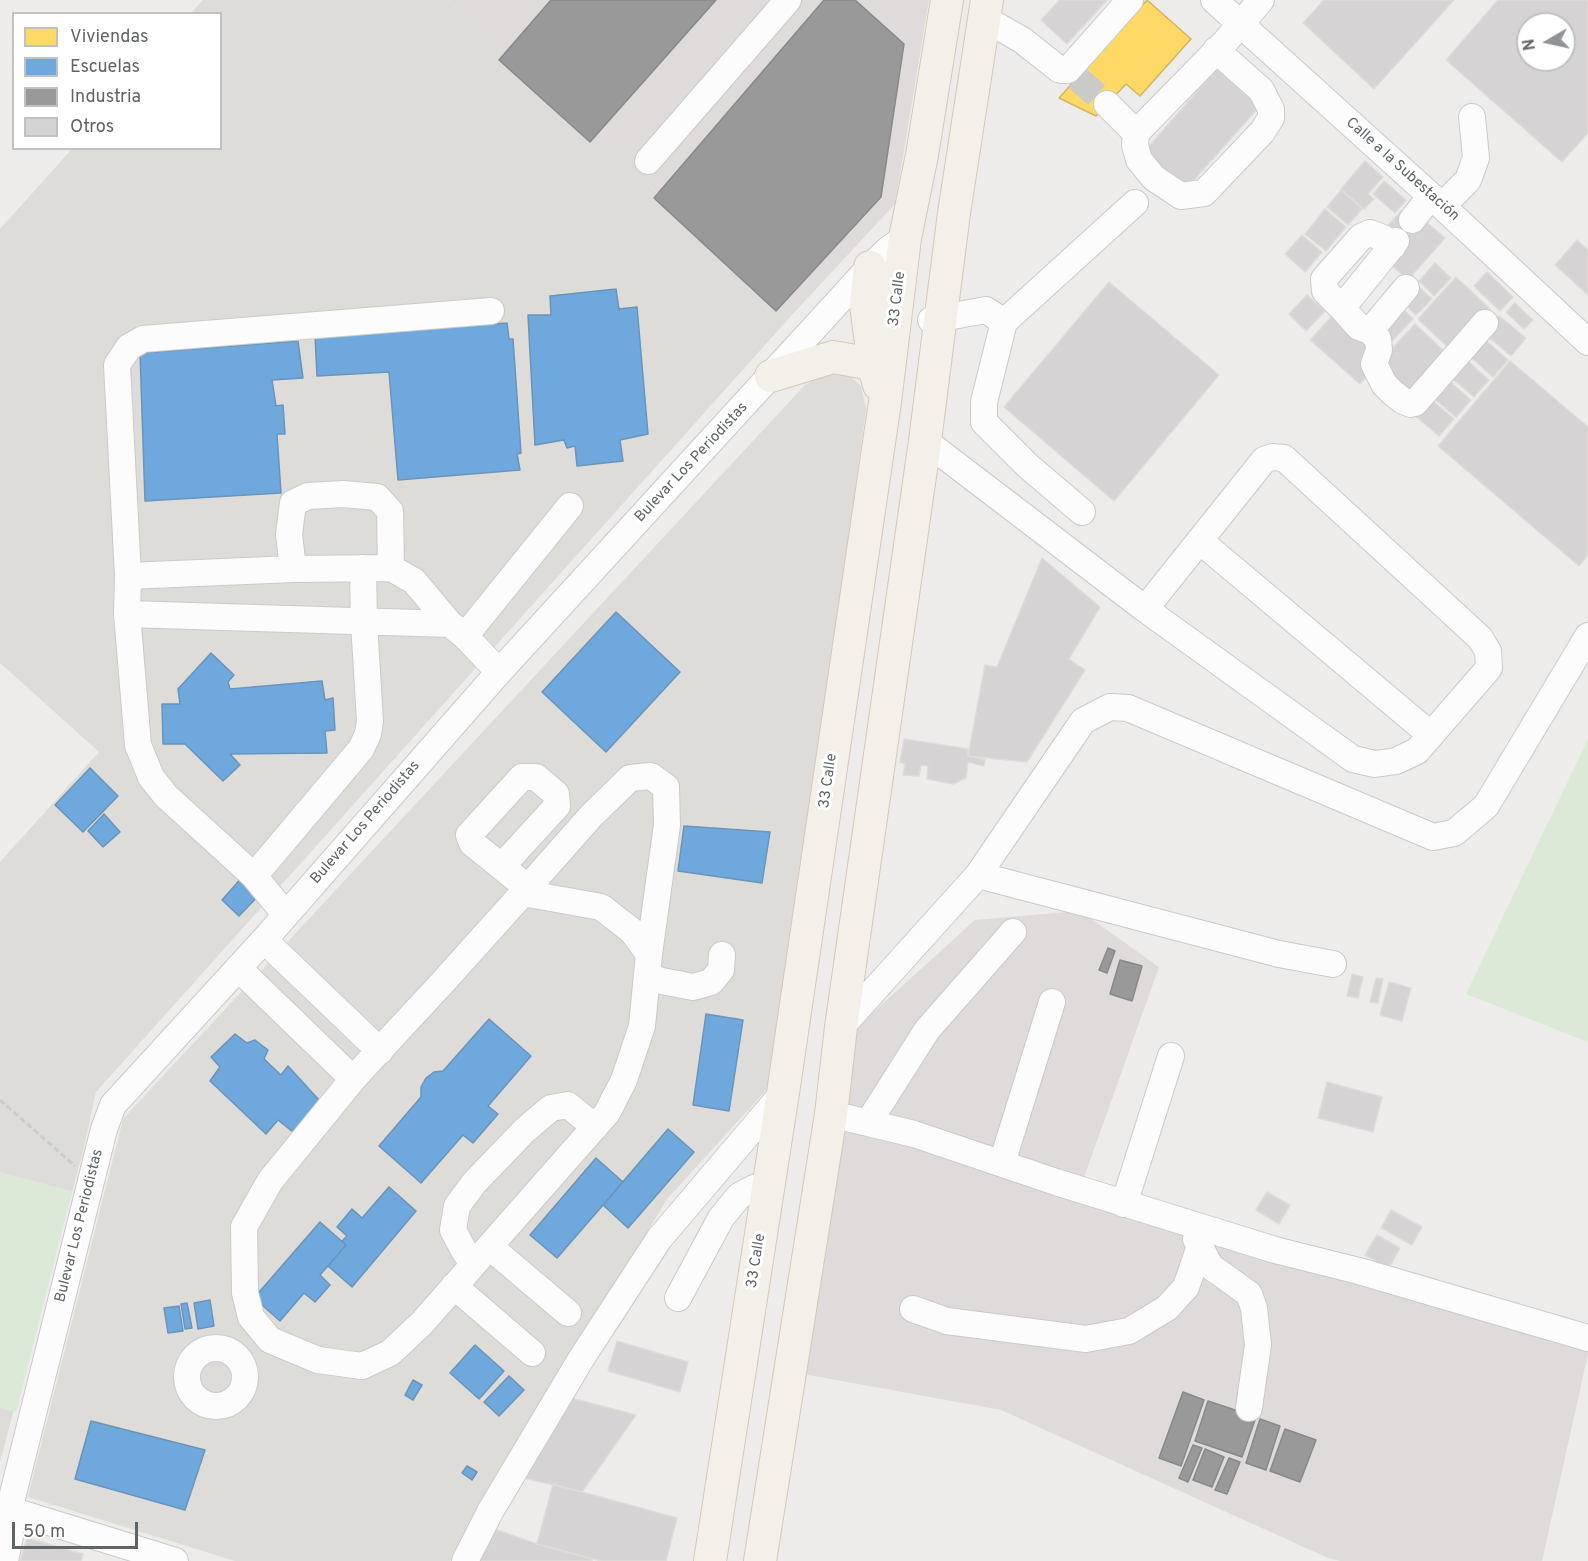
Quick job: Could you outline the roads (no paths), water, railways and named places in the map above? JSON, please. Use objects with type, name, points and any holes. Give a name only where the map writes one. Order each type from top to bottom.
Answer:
[{"type":"main road","name":"33 Calle","points":[[710,1561],[783,1093],[885,402],[905,238],[922,155],[947,0]]},
{"type":"main road","points":[[760,1561],[831,1114],[841,1027],[925,441],[936,319],[986,9]]},
{"type":"main road","points":[[905,238],[918,236],[924,231],[939,202],[962,103],[976,74]]},
{"type":"main road","points":[[905,238],[921,246],[931,268],[936,319]]},
{"type":"main road","points":[[870,267],[866,305],[874,366],[885,402]]},
{"type":"main road","points":[[771,376],[832,357],[874,366]]},
{"type":"street","points":[[648,161],[788,0]]},
{"type":"street","points":[[986,9],[1060,70],[1072,74],[1130,0]]},
{"type":"street","name":"Calle a la Subestación","points":[[1214,0],[1437,201],[1588,342]]},
{"type":"street","points":[[1216,50],[1261,90],[1270,109],[1271,118],[1262,132],[1204,193],[1181,196],[1154,178],[1139,160],[1135,145],[1136,133],[1261,0]]},
{"type":"street","points":[[1107,104],[1136,133]]},
{"type":"street","points":[[1412,220],[1468,180],[1476,158],[1472,117]]},
{"type":"street","points":[[1082,512],[1028,466],[984,422],[984,402],[1004,322],[1135,204]]},
{"type":"street","points":[[1395,243],[1370,232],[1361,237],[1324,279],[1325,291],[1359,327],[1370,331],[1378,339],[1379,350],[1374,364],[1384,384],[1393,393],[1403,401],[1415,403],[1485,323]]},
{"type":"street","name":"Bulevar Los Periodistas","points":[[4,1561],[10,1536],[3,1512],[104,1129],[113,1105],[238,969],[499,672],[870,267],[905,238]]},
{"type":"street","points":[[1370,331],[1406,288]]},
{"type":"street","points":[[936,319],[986,310],[1004,322]]},
{"type":"street","points":[[285,915],[254,876],[166,796],[151,777],[138,746],[127,614],[128,576],[117,365],[129,347],[143,339],[491,311]]},
{"type":"street","points":[[925,441],[1145,609],[1353,759],[1375,764],[1396,761],[1417,751],[1489,668],[1488,651],[1480,638],[1284,458],[1272,457],[1264,460],[1145,609]]},
{"type":"street","points":[[293,569],[289,534],[293,503],[308,496],[343,494],[377,497],[390,511],[391,568]]},
{"type":"street","points":[[457,630],[570,506]]},
{"type":"street","points":[[1200,541],[1431,735]]},
{"type":"street","points":[[254,876],[361,749],[368,734],[370,721],[363,568]]},
{"type":"street","points":[[128,576],[293,569],[391,568],[414,581],[457,630],[499,672]]},
{"type":"street","points":[[127,614],[364,623],[457,630]]},
{"type":"street","points":[[841,1027],[978,875],[1083,721],[1110,707],[1128,708],[1432,837],[1454,833],[1486,806],[1588,636]]},
{"type":"street","points":[[651,776],[666,788],[667,825],[648,965],[642,1026],[624,1080],[607,1113],[422,1323],[390,1353],[362,1366],[318,1360],[270,1340],[261,1332],[251,1317],[245,1293],[244,1227],[270,1181],[353,1079],[526,891],[591,816],[630,778],[651,776]]},
{"type":"street","points":[[502,866],[526,891],[601,908],[632,932],[648,965],[662,981],[693,987],[711,982],[721,970],[722,955]]},
{"type":"street","points":[[978,875],[1279,954],[1333,964]]},
{"type":"street","points":[[868,1123],[927,1030],[1013,932]]},
{"type":"street","points":[[264,939],[380,1051]]},
{"type":"street","points":[[238,969],[353,1079]]},
{"type":"street","points":[[1002,1163],[1052,1002]]},
{"type":"street","points":[[1124,1204],[1171,1056]]},
{"type":"street","points":[[465,1561],[491,1510],[575,1370],[659,1239],[783,1093]]},
{"type":"street","points":[[568,1313],[482,1255],[463,1249],[453,1230],[457,1206],[474,1183],[525,1130],[551,1108],[568,1105],[595,1127]]},
{"type":"street","points":[[831,1114],[914,1134],[1191,1225],[1588,1338]]},
{"type":"street","points":[[678,1298],[721,1218],[739,1196],[754,1188],[768,1187]]},
{"type":"street","points":[[1191,1225],[1199,1249],[1210,1266],[1248,1294],[1254,1308],[1258,1345],[1249,1408]]},
{"type":"street","points":[[913,1309],[947,1321],[1086,1339],[1129,1332],[1167,1308],[1186,1287],[1199,1249]]},
{"type":"street","points":[[454,1286],[532,1353]]},
{"type":"street","points":[[235,1354],[261,1332]]},
{"type":"street","points":[[3,1512],[175,1561]]},
{"type":"tunnel","points":[[1077,78],[1107,104]]}]
